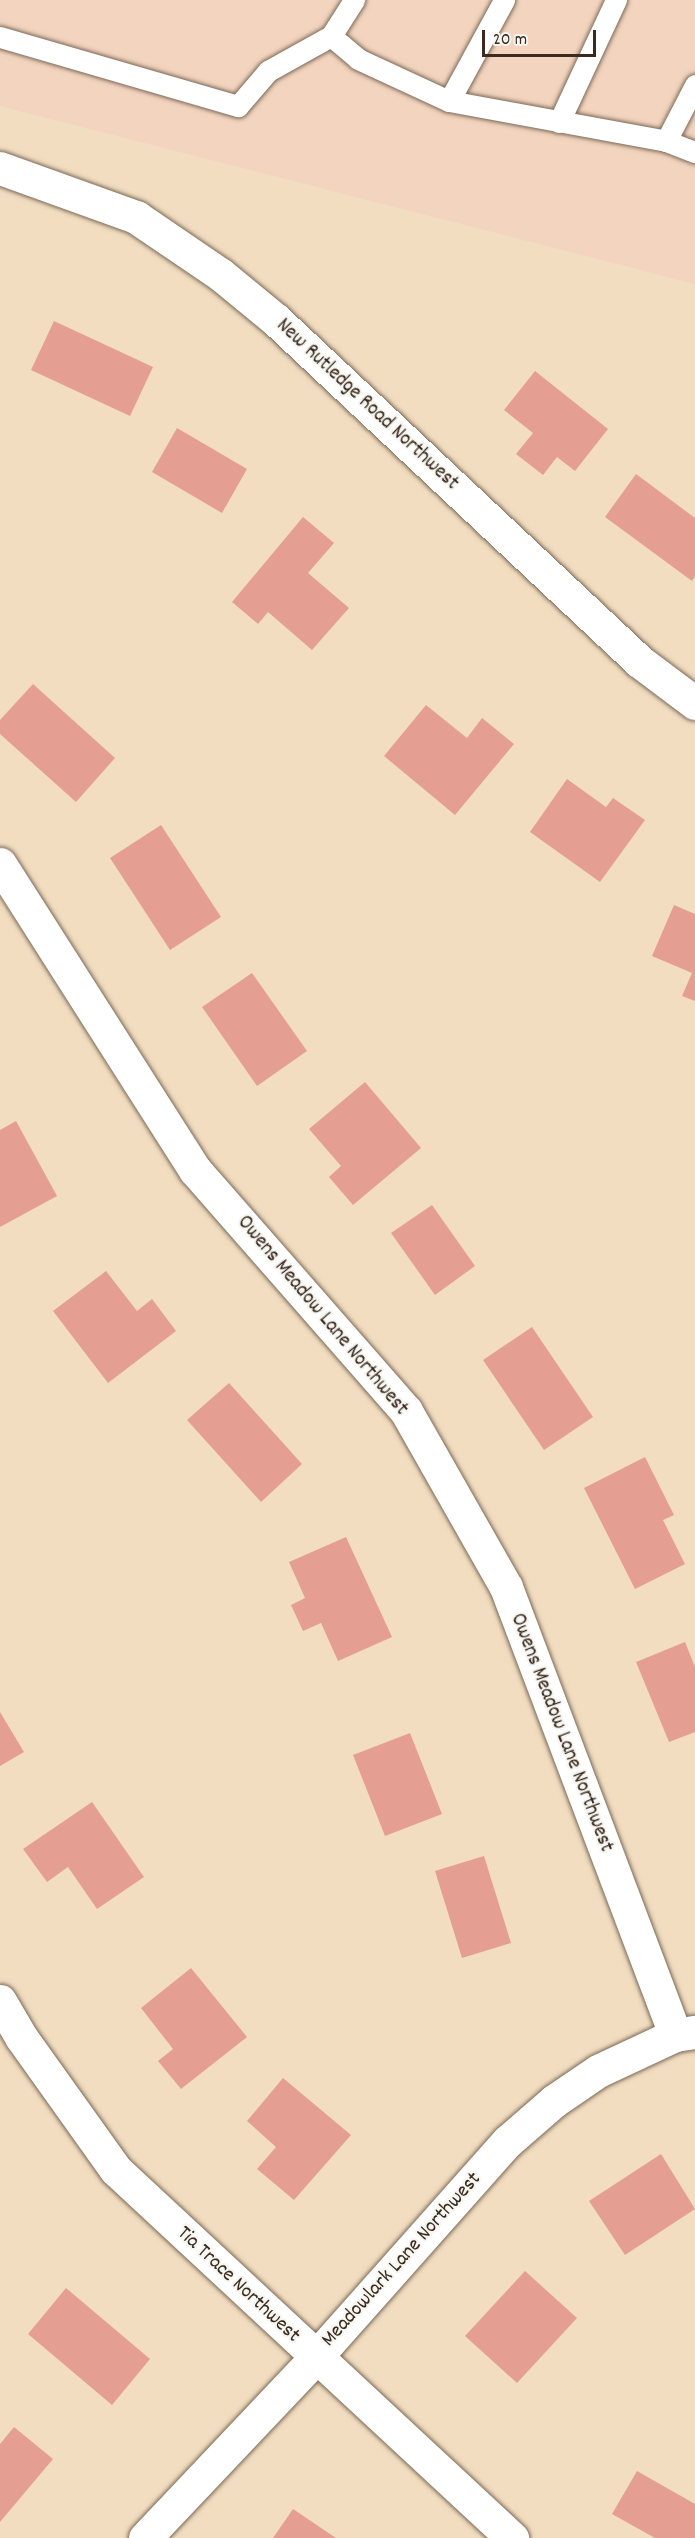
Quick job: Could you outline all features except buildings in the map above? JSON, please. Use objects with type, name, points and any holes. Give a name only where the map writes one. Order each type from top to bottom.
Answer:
[{"type":"street","name":"New Rutledge Road Northwest","points":[[0,168],[136,217],[220,274],[284,328],[639,661],[695,704]]},
{"type":"street","name":"Owens Meadow Lane Northwest","points":[[0,864],[195,1170],[406,1412],[506,1587],[685,2033]]},
{"type":"street","name":"Tia Trace Northwest","points":[[0,2001],[21,2037],[116,2170],[315,2358],[512,2538]]},
{"type":"street","name":"Meadowlark Lane Northwest","points":[[145,2538],[315,2358],[508,2141],[554,2101],[598,2072],[685,2033]]},
{"type":"lane","points":[[0,37],[238,106],[268,71],[331,36],[354,0]]},
{"type":"lane","points":[[449,101],[504,0]]},
{"type":"lane","points":[[560,122],[616,0]]},
{"type":"lane","points":[[331,36],[357,59],[449,101],[666,141],[695,152]]},
{"type":"lane","points":[[666,141],[695,85]]},
{"type":"shaded area","points":[[0,0],[695,0],[695,284],[0,106]]}]
